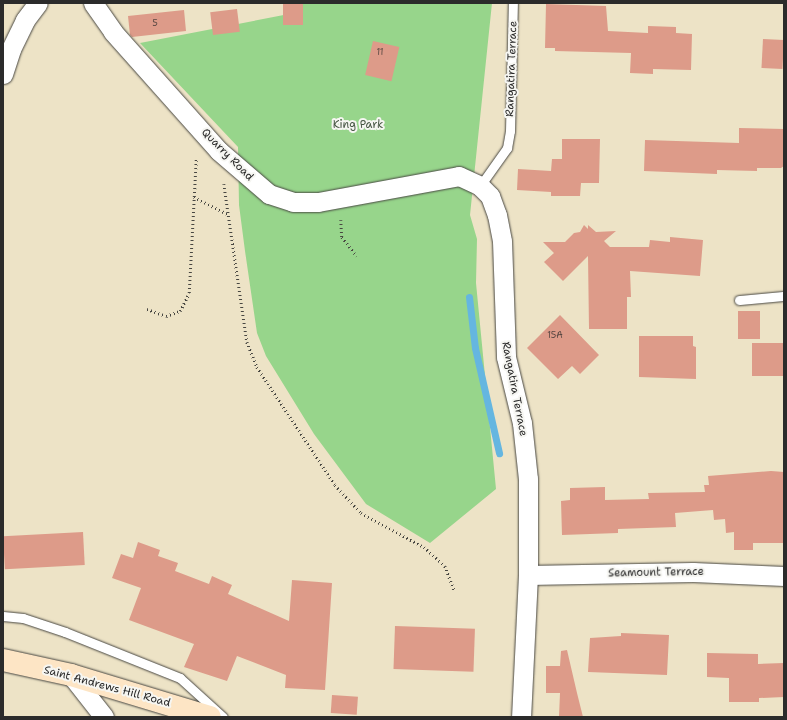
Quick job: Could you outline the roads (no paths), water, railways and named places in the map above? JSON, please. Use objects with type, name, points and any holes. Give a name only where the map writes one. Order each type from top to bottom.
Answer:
[{"type":"street","points":[[3,74],[11,49],[25,20],[38,3]]},
{"type":"street","name":"Quarry Road","points":[[93,3],[113,32],[219,151],[269,194],[294,202],[344,197],[459,176],[480,186]]},
{"type":"street","name":"Rangatira Terrace","points":[[480,186],[490,196],[498,215],[502,241],[503,328],[506,357],[522,422],[528,479],[528,575],[521,717]]},
{"type":"street","name":"Seamount Terrace","points":[[528,575],[694,572],[784,576]]},
{"type":"street","name":"Saint Andrews Hill Road","points":[[3,660],[71,675],[210,717]]},
{"type":"street","points":[[71,675],[104,717]]},
{"type":"lane","name":"Rangatira Terrace","points":[[480,186],[507,148],[513,3]]},
{"type":"lane","points":[[739,300],[784,296]]},
{"type":"lane","points":[[3,616],[23,618],[65,632],[180,678],[223,717]]},
{"type":"waterway","points":[[469,297],[475,348],[499,453]]},
{"type":"park label","name":"King Park","points":[[358,125]]}]
